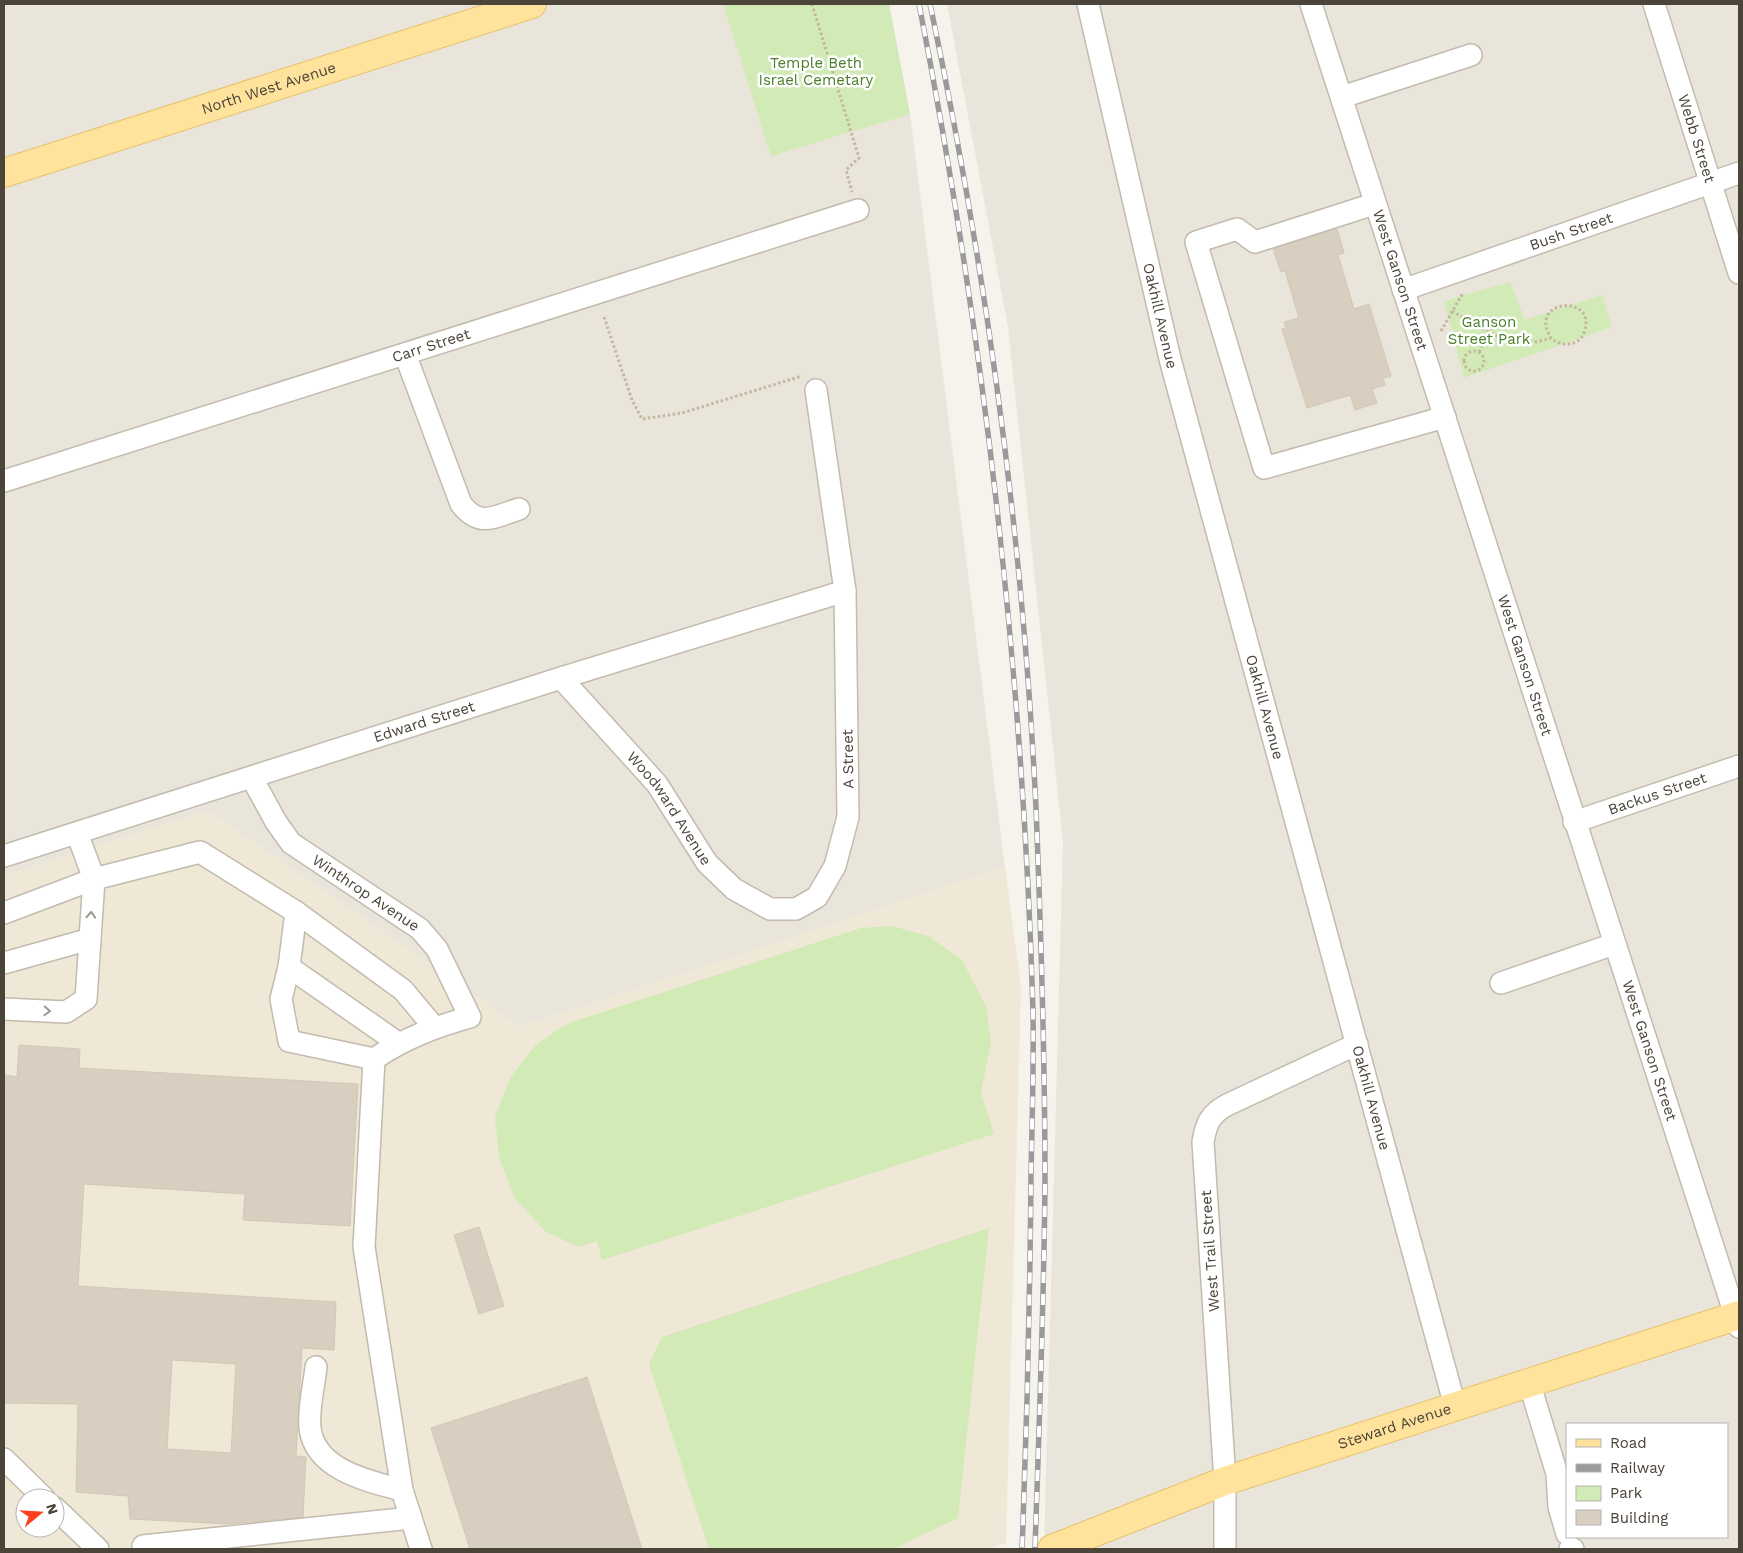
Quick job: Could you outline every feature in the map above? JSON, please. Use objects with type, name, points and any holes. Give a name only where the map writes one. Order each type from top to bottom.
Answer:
[{"type":"main road","name":"North West Avenue","points":[[4,173],[532,4]]},
{"type":"main road","name":"Steward Avenue","points":[[1052,1549],[1225,1481],[1530,1382],[1738,1319]]},
{"type":"street","name":"Oakhill Avenue","points":[[1088,4],[1170,360],[1456,1406]]},
{"type":"street","name":"West Ganson Street","points":[[1311,4],[1574,822],[1738,1319]]},
{"type":"street","name":"Webb Street","points":[[1654,4],[1739,274]]},
{"type":"street","points":[[1342,97],[1472,55]]},
{"type":"street","name":"Bush Street","points":[[1403,290],[1739,173]]},
{"type":"street","points":[[1374,204],[1255,242],[1237,229],[1196,242],[1264,468],[1445,417]]},
{"type":"street","name":"Carr Street","points":[[4,481],[858,210]]},
{"type":"street","points":[[405,354],[461,504],[470,516],[482,520],[519,509]]},
{"type":"street","name":"A Street","points":[[796,909],[817,897],[826,884],[835,866],[848,817],[845,591],[816,390]]},
{"type":"street","name":"Edward Street","points":[[4,856],[561,678],[845,591]]},
{"type":"street","name":"Woodward Avenue","points":[[561,678],[657,784],[707,863],[734,889],[770,908],[796,909]]},
{"type":"street","name":"Backus Street","points":[[1574,822],[1739,766]]},
{"type":"street","name":"Winthrop Avenue","points":[[252,778],[276,822],[291,843],[420,929],[437,949],[470,1017],[434,1027]]},
{"type":"street","points":[[4,1008],[66,1012],[86,999],[94,879],[77,833]]},
{"type":"street","points":[[4,913],[94,879],[200,852],[296,912],[402,990],[434,1027],[398,1043],[374,1059],[289,1041],[281,999],[289,967],[296,912]]},
{"type":"street","points":[[4,963],[90,940]]},
{"type":"street","points":[[1501,983],[1614,944]]},
{"type":"street","points":[[289,967],[398,1043]]},
{"type":"street","name":"West Trail Street","points":[[1225,1549],[1225,1481],[1204,1142],[1206,1125],[1215,1112],[1227,1105],[1357,1044]]},
{"type":"street","points":[[374,1059],[364,1248],[402,1490],[421,1549]]},
{"type":"street","points":[[316,1367],[310,1427],[315,1446],[331,1463],[369,1481],[402,1490]]},
{"type":"street","points":[[1530,1382],[1557,1474],[1559,1507],[1566,1532]]},
{"type":"street","points":[[4,1459],[34,1488]]},
{"type":"street","points":[[65,1518],[98,1549]]},
{"type":"street","points":[[143,1546],[411,1518]]},
{"type":"path","points":[[812,4],[859,158],[846,170],[858,210]]},
{"type":"path","points":[[1441,331],[1463,293]]},
{"type":"path","points":[[1565,304],[1578,308],[1582,313],[1586,326],[1581,338],[1569,345],[1562,345],[1551,338],[1546,326],[1549,314],[1553,309],[1565,304]]},
{"type":"path","points":[[1452,312],[1512,343],[1538,343],[1551,338]]},
{"type":"path","points":[[604,317],[632,400],[642,419],[682,413],[805,376],[816,390]]},
{"type":"path","points":[[1479,352],[1495,320]]},
{"type":"path","points":[[1469,352],[1479,352],[1484,361],[1482,368],[1476,372],[1469,371],[1464,363],[1465,357],[1469,352]]},
{"type":"shaded area","points":[[4,4],[889,4],[910,114],[1005,867],[520,1027],[208,811],[4,876]]},
{"type":"shaded area","points":[[947,4],[1739,4],[1739,1549],[1044,1549],[1063,841],[1008,327]]},
{"type":"shaded area","points":[[208,811],[520,1027],[1005,867],[1021,986],[1006,1543],[988,1549],[4,1549],[4,876]]},
{"type":"green space","name":"Temple Beth Israel Cemetary","points":[[723,4],[889,4],[910,114],[771,156]]},
{"type":"green space","name":"Ganson Street Park","points":[[1510,282],[1525,320],[1602,295],[1612,327],[1464,378],[1444,301]]},
{"type":"green space","points":[[892,926],[928,936],[962,960],[986,1006],[991,1043],[981,1092],[994,1134],[602,1260],[597,1241],[578,1247],[545,1231],[514,1197],[499,1157],[495,1118],[510,1078],[535,1046],[566,1024],[861,928]]},
{"type":"green space","points":[[989,1228],[958,1518],[893,1549],[709,1549],[649,1364],[662,1337]]},
{"type":"building","points":[[1337,229],[1344,253],[1338,255],[1354,309],[1369,304],[1391,376],[1383,378],[1385,385],[1372,389],[1377,403],[1355,410],[1350,395],[1307,408],[1282,329],[1286,328],[1284,322],[1299,318],[1285,271],[1281,272],[1273,249]]},
{"type":"building","points":[[19,1045],[80,1049],[79,1068],[358,1084],[350,1226],[243,1220],[245,1194],[84,1184],[78,1286],[336,1302],[334,1350],[302,1348],[296,1456],[306,1457],[303,1517],[229,1524],[130,1519],[128,1496],[76,1492],[78,1404],[4,1403],[4,1091],[5,1075],[17,1077]],"holes":[[[172,1360],[236,1364],[231,1453],[167,1449]]]},
{"type":"building","points":[[479,1227],[504,1306],[479,1314],[454,1235]]},
{"type":"building","points":[[587,1377],[642,1549],[470,1549],[431,1428]]},
{"type":"railway","points":[[919,4],[963,254],[981,379],[1010,631],[1020,758],[1028,884],[1033,1011],[1029,1315],[1022,1549]]},
{"type":"railway","points":[[930,4],[950,103],[985,303],[1012,505],[1030,707],[1040,901],[1045,1135],[1044,1274],[1035,1549]]}]
